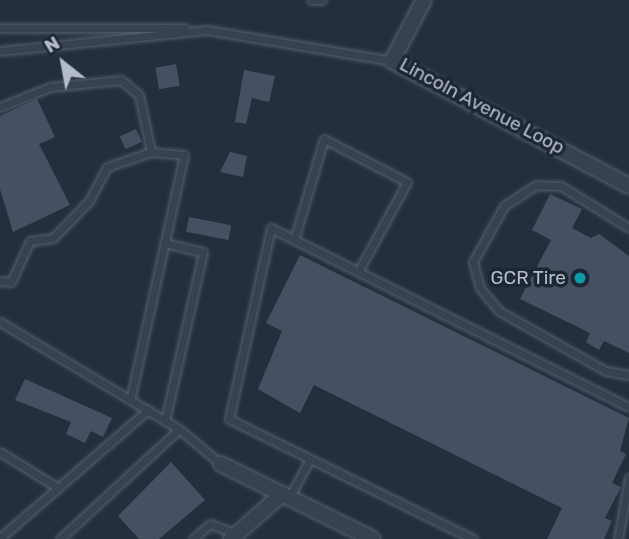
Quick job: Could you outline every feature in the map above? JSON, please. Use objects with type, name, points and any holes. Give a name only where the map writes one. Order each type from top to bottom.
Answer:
[{"type":"street","name":"Lincoln Avenue Loop","points":[[424,0],[392,61],[629,186]]},
{"type":"street","points":[[221,464],[373,539]]},
{"type":"street","points":[[234,537],[286,496]]},
{"type":"lane","points":[[311,0],[322,0]]},
{"type":"lane","points":[[0,28],[135,24],[207,30],[392,61]]},
{"type":"lane","points":[[0,51],[207,30]]},
{"type":"lane","points":[[0,107],[50,87],[121,80],[139,95],[151,152]]},
{"type":"lane","points":[[294,240],[324,139],[407,182],[358,271]]},
{"type":"lane","points":[[0,281],[11,282],[30,242],[53,238],[89,201],[107,167],[151,152],[184,155],[167,244],[130,400]]},
{"type":"lane","points":[[629,228],[561,186],[536,185],[504,206],[473,262],[480,288],[499,311],[606,371],[629,375]]},
{"type":"lane","points":[[474,539],[229,419],[271,228],[629,408]]},
{"type":"lane","points":[[165,421],[203,252],[167,244]]},
{"type":"lane","points":[[0,321],[179,429],[221,464]]},
{"type":"lane","points":[[0,538],[148,410]]},
{"type":"lane","points":[[60,539],[179,429]]},
{"type":"lane","points":[[0,452],[58,488]]},
{"type":"lane","points":[[286,496],[310,459]]},
{"type":"lane","points":[[618,539],[629,478]]},
{"type":"lane","points":[[193,539],[210,524],[234,537]]},
{"type":"building","points":[[176,64],[180,86],[159,89],[155,68]]},
{"type":"building","points":[[244,70],[275,76],[269,102],[252,98],[246,124],[235,122]]},
{"type":"building","points":[[37,99],[55,137],[39,144],[70,205],[13,232],[0,189],[0,116]]},
{"type":"building","points":[[136,129],[142,142],[126,149],[120,137]]},
{"type":"building","points":[[230,152],[247,156],[243,177],[220,172]]},
{"type":"building","name":"GCR Tire","points":[[550,194],[582,209],[572,228],[591,238],[599,234],[629,256],[629,353],[604,341],[599,350],[586,342],[590,333],[520,299],[551,240],[532,230]]},
{"type":"building","points":[[189,217],[231,225],[228,240],[186,232]]},
{"type":"building","points":[[300,255],[629,418],[620,451],[626,454],[612,483],[621,487],[605,518],[612,521],[604,539],[547,539],[562,508],[314,385],[300,413],[258,389],[282,331],[266,323]]},
{"type":"building","points":[[25,379],[112,418],[103,437],[91,431],[85,443],[66,434],[71,422],[15,400]]},
{"type":"building","points":[[171,462],[205,500],[159,539],[139,539],[118,516]]},
{"type":"place","name":"GCR Tire","points":[[580,278]]}]
